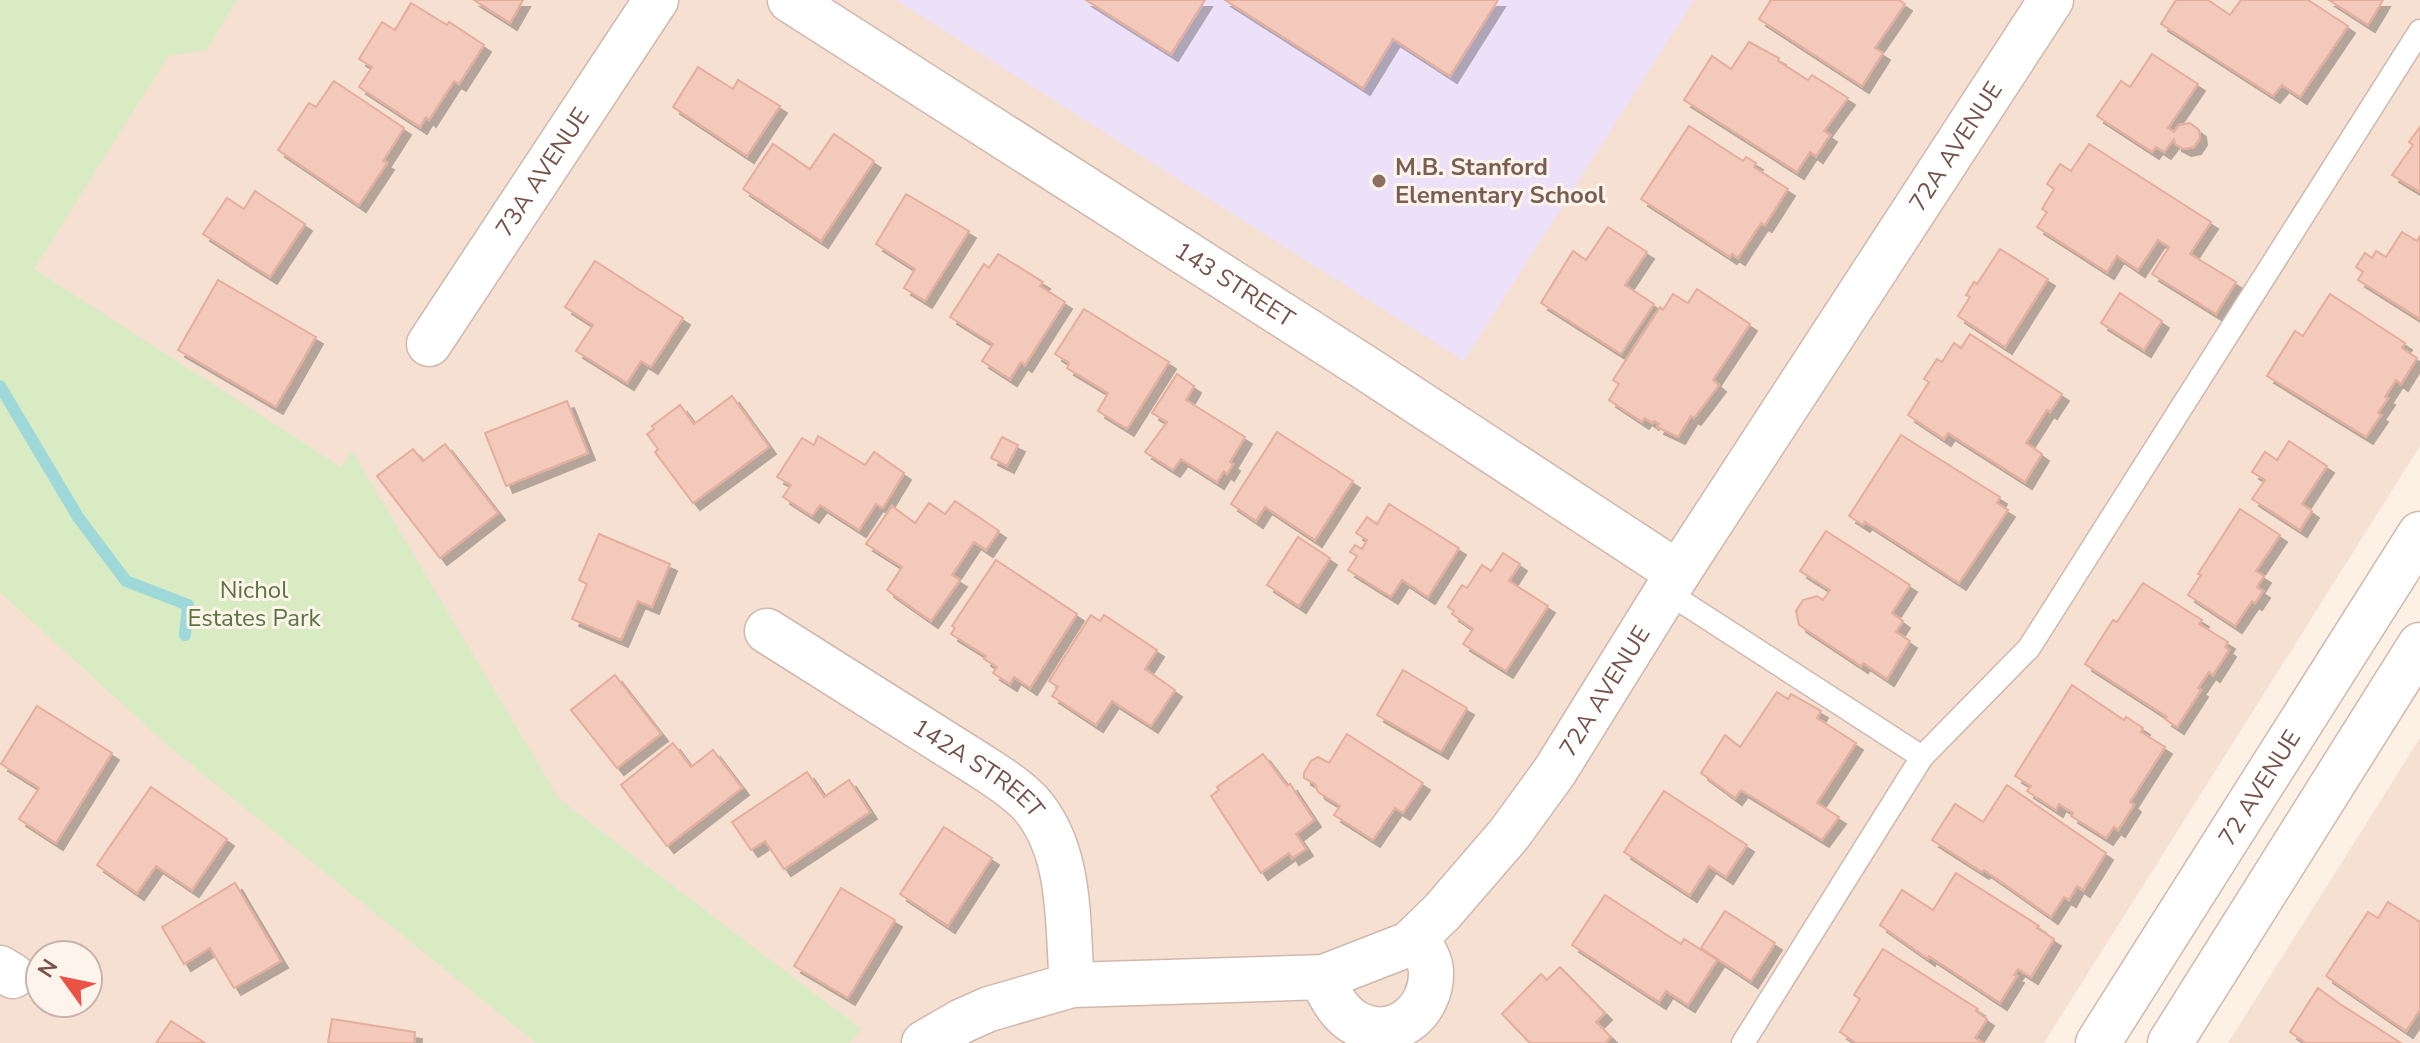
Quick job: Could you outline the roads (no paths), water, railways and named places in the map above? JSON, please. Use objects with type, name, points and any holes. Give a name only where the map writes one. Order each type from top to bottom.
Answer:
[{"type":"street","name":"73A AVENUE","points":[[429,344],[656,0]]},
{"type":"street","name":"143 STREET","points":[[790,0],[1350,359],[1672,582]]},
{"type":"street","name":"72A AVENUE","points":[[924,1043],[989,1009],[1072,985],[1321,978],[1395,950],[1416,938],[1476,874],[1555,771],[1672,582],[2051,0]]},
{"type":"street","name":"72 AVENUE","points":[[2098,1043],[2420,534]]},
{"type":"street","name":"142A STREET","points":[[767,631],[1015,788],[1032,805],[1055,846],[1062,867],[1072,985]]},
{"type":"street","points":[[2170,1043],[2420,645]]},
{"type":"street","points":[[1321,978],[1336,1006],[1360,1025],[1389,1029],[1416,1015],[1426,1002],[1431,971],[1416,938]]},
{"type":"lane","points":[[1743,1043],[1922,757],[2029,648],[2416,44]]},
{"type":"lane","points":[[1672,582],[1922,757]]},
{"type":"waterway","points":[[0,386],[78,517],[126,581],[188,605],[185,635]]},
{"type":"place","name":"M.B. Stanford Elementary School","points":[[1379,181]]},
{"type":"park label","name":"Nichol Estates Park","points":[[254,604]]}]
